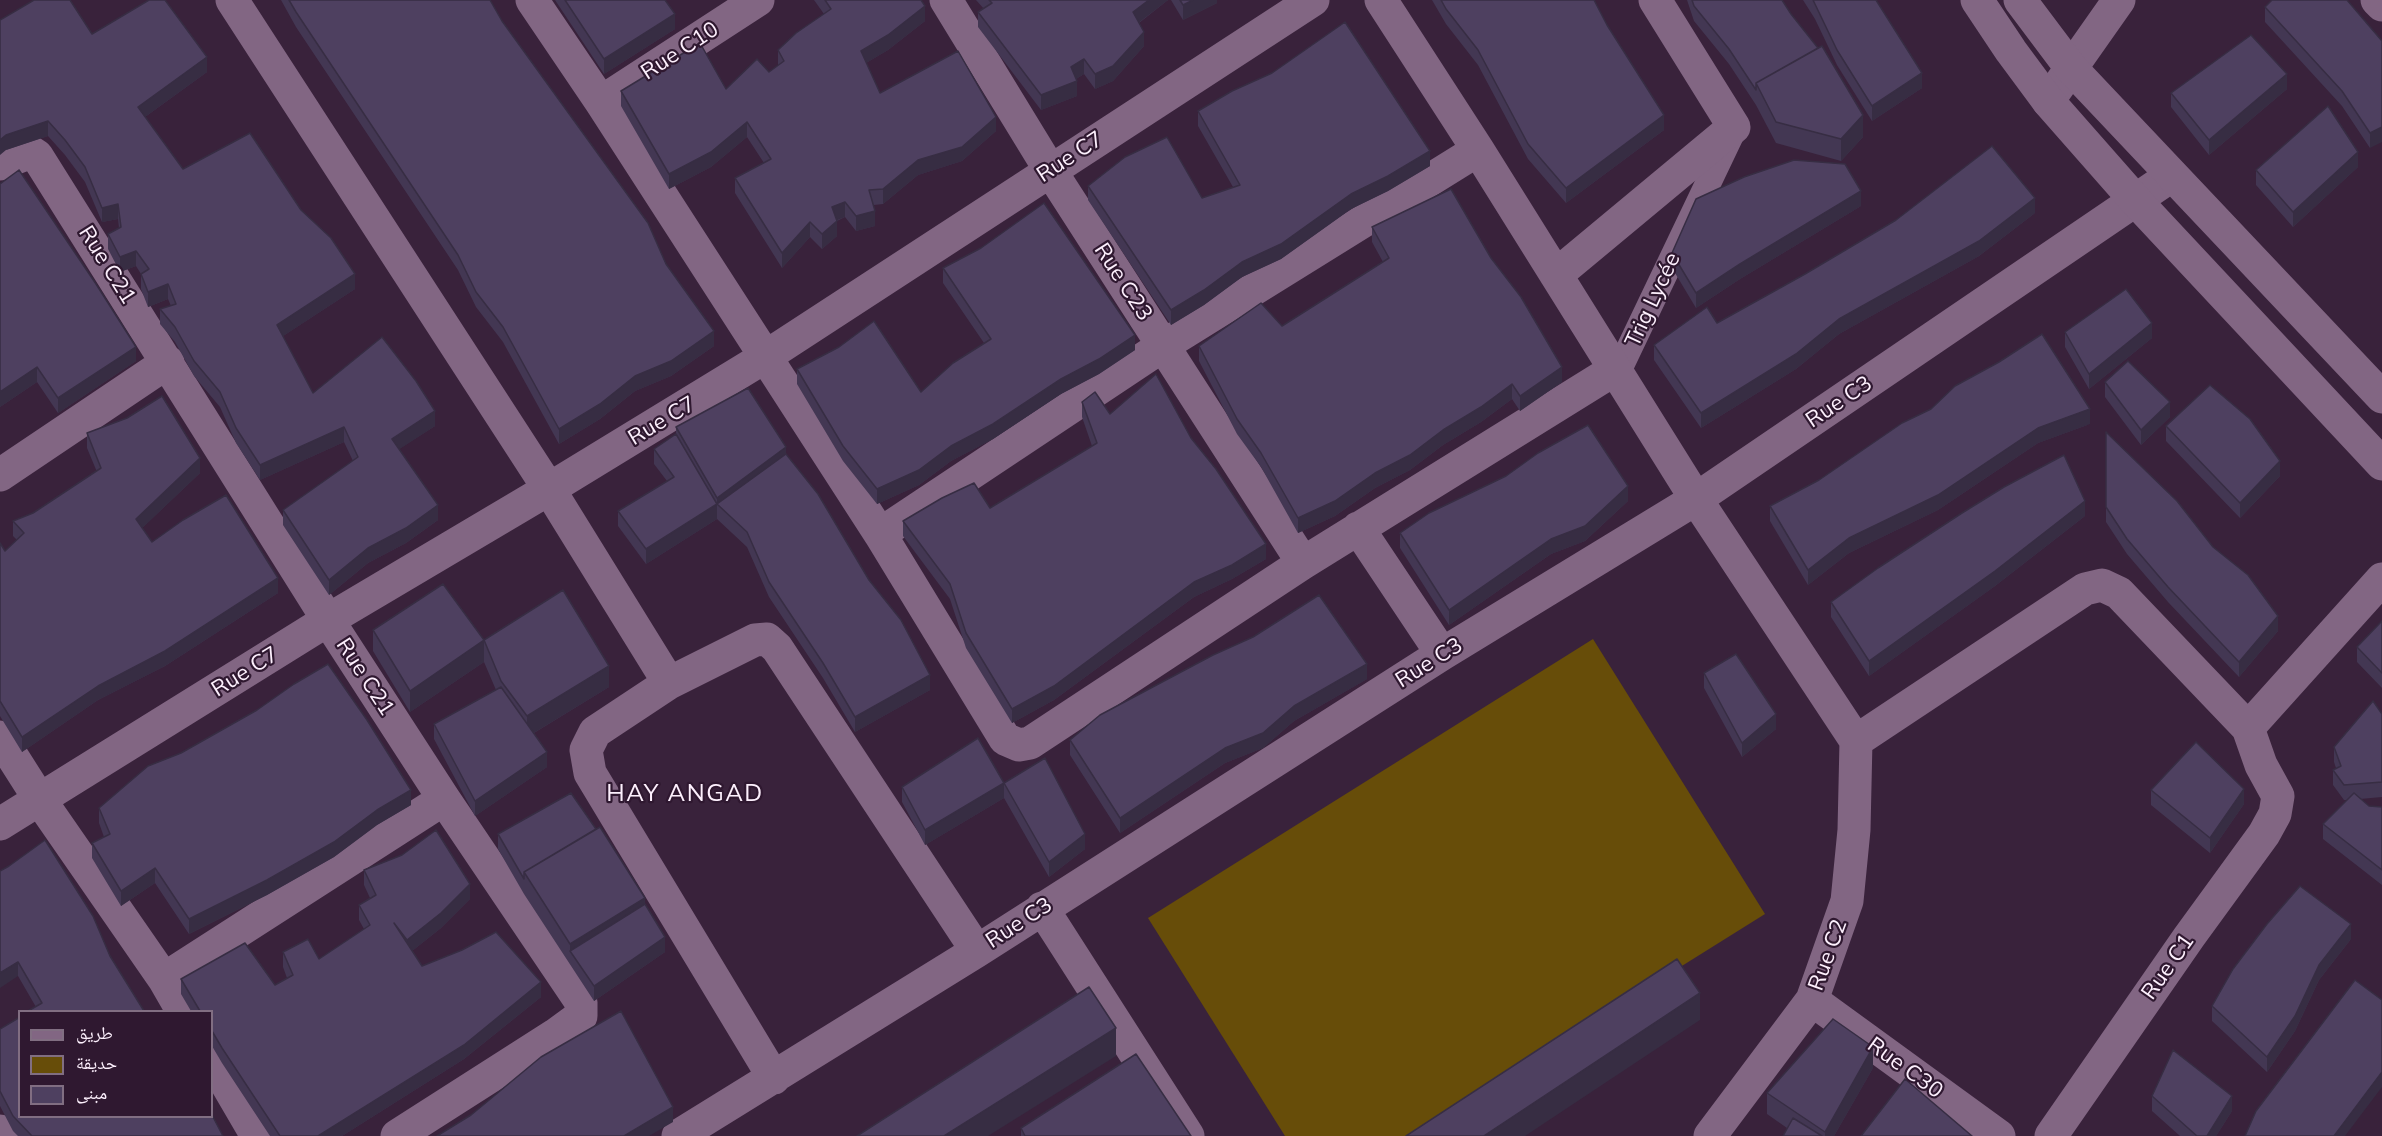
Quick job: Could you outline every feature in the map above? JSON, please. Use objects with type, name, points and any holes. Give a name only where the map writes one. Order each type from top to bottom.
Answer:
[{"type":"street","points":[[232,0],[549,489],[669,683]]},
{"type":"street","points":[[532,0],[601,102],[880,534],[1005,739],[1019,745],[1030,742],[1358,528],[1615,372]]},
{"type":"street","name":"Rue C10","points":[[601,102],[758,0]]},
{"type":"street","name":"Rue C23","points":[[946,0],[1050,170],[1303,563]]},
{"type":"street","name":"Rue C7","points":[[0,824],[328,620],[765,357],[1313,0]]},
{"type":"street","points":[[1381,0],[1478,150],[1696,499],[1856,741],[2085,589],[2102,585],[2119,593],[2248,728],[2382,579]]},
{"type":"street","points":[[1556,275],[1734,127],[1655,0]]},
{"type":"street","points":[[1977,0],[2048,101],[2136,201],[2382,464]]},
{"type":"street","points":[[2020,0],[2071,68],[2382,397]]},
{"type":"street","points":[[2048,101],[2119,0]]},
{"type":"street","points":[[2377,0],[2382,5]]},
{"type":"street","name":"Trig Lycée","points":[[1615,372],[1734,127]]},
{"type":"street","points":[[880,534],[1164,345],[1478,150]]},
{"type":"street","name":"Rue C21","points":[[0,164],[31,152],[37,156],[328,620],[444,799],[581,1002],[581,1016],[555,1035],[397,1136]]},
{"type":"street","name":"Rue C3","points":[[678,1136],[977,951],[1442,654],[1696,499],[2171,176]]},
{"type":"street","points":[[0,475],[168,362]]},
{"type":"street","points":[[1358,528],[1442,654]]},
{"type":"street","points":[[774,1078],[590,773],[586,750],[595,732],[669,683],[755,640],[767,639],[777,648],[977,951]]},
{"type":"street","name":"Rue C1","points":[[2051,1136],[2188,937],[2264,834],[2275,814],[2278,796],[2261,765],[2248,728]]},
{"type":"street","points":[[0,737],[40,800],[164,979],[182,1010]]},
{"type":"street","name":"Rue C2","points":[[1710,1136],[1812,1000],[1847,901],[1854,830],[1856,741]]},
{"type":"street","points":[[164,979],[444,799]]},
{"type":"street","points":[[1042,908],[1188,1136]]},
{"type":"street","name":"Rue C30","points":[[1812,1000],[1999,1136]]},
{"type":"street","points":[[1110,1076],[1138,1058]]},
{"type":"street","points":[[213,1061],[257,1136]]},
{"type":"street","points":[[0,1131],[3,1136]]},
{"type":"green space","points":[[1593,639],[1765,914],[1410,1136],[1285,1136],[1148,918]]},
{"type":"building","points":[[34,0],[70,0],[92,34],[149,0],[165,0],[207,57],[138,107],[183,169],[250,133],[301,210],[331,238],[355,274],[277,325],[313,393],[382,337],[416,381],[435,411],[392,439],[438,505],[406,528],[368,548],[329,580],[283,510],[358,457],[344,427],[260,465],[236,428],[220,392],[194,361],[175,327],[160,309],[176,304],[168,284],[148,292],[141,274],[149,269],[136,251],[120,257],[108,234],[121,227],[118,204],[102,208],[85,167],[48,121],[6,135],[0,140],[0,20]]},
{"type":"building","points":[[289,0],[490,0],[502,21],[648,223],[666,264],[714,331],[671,361],[635,376],[600,404],[559,429],[503,327],[476,292],[458,255]]},
{"type":"building","points":[[565,0],[665,0],[675,14],[604,59]]},
{"type":"building","points":[[825,0],[921,0],[925,6],[888,35],[861,51],[880,93],[958,51],[996,117],[962,147],[918,160],[883,189],[869,190],[875,211],[856,216],[845,202],[832,207],[837,221],[822,234],[810,222],[782,253],[735,178],[771,159],[747,122],[711,152],[669,174],[621,91],[700,43],[726,89],[757,59],[769,72],[784,61],[778,50],[796,33],[831,9]]},
{"type":"building","points":[[989,0],[1149,0],[1133,12],[1144,32],[1113,66],[1095,74],[1084,59],[1071,67],[1077,81],[1041,95],[978,12],[992,3]]},
{"type":"building","points":[[1180,0],[1193,0],[1183,5]]},
{"type":"building","points":[[1441,0],[1594,0],[1607,25],[1664,115],[1566,188],[1528,144],[1478,50]]},
{"type":"building","points":[[1692,0],[1782,0],[1818,48],[1756,83],[1756,90],[1729,49],[1694,6]]},
{"type":"building","points":[[1813,0],[1876,0],[1922,73],[1872,106],[1837,50]]},
{"type":"building","points":[[2272,0],[2347,0],[2382,41],[2382,127],[2370,133],[2342,91],[2265,7]]},
{"type":"building","points":[[1345,22],[1430,151],[1388,176],[1351,194],[1281,244],[1242,262],[1204,290],[1171,310],[1088,186],[1125,157],[1167,137],[1202,198],[1240,185],[1198,111],[1232,91],[1272,73]]},
{"type":"building","points":[[2251,35],[2287,74],[2209,140],[2171,93]]},
{"type":"building","points":[[1822,46],[1863,115],[1841,139],[1776,122],[1756,83]]},
{"type":"building","points":[[2328,106],[2358,152],[2293,212],[2256,170]]},
{"type":"building","points":[[1992,146],[2035,198],[1979,241],[1839,319],[1796,354],[1701,413],[1654,345],[1707,307],[1717,323],[1805,274],[1896,220]]},
{"type":"building","points":[[1794,160],[1845,164],[1861,191],[1696,293],[1672,253],[1696,199],[1744,177]]},
{"type":"building","points":[[19,170],[136,347],[58,398],[37,367],[0,392],[0,184]]},
{"type":"building","points":[[1451,189],[1491,258],[1521,297],[1562,367],[1520,396],[1512,384],[1410,455],[1375,473],[1335,501],[1298,518],[1261,453],[1237,419],[1199,346],[1261,303],[1282,326],[1389,258],[1372,227]]},
{"type":"building","points":[[1044,203],[1135,335],[1099,359],[1061,379],[993,424],[951,446],[919,470],[877,489],[843,446],[797,369],[839,347],[874,321],[921,392],[953,363],[991,339],[943,268],[981,248]]},
{"type":"building","points":[[2126,289],[2152,323],[2089,374],[2065,332]]},
{"type":"building","points":[[2042,334],[2090,409],[2038,428],[1938,495],[1849,538],[1808,570],[1770,506],[1819,480],[1902,423],[1931,409],[1955,386],[1999,362]]},
{"type":"building","points":[[2128,361],[2170,402],[2141,430],[2105,382]]},
{"type":"building","points":[[1156,374],[1191,438],[1216,469],[1266,544],[1232,565],[1194,582],[1054,686],[1012,709],[966,633],[950,584],[903,521],[942,498],[974,483],[990,508],[1097,443],[1082,402],[1095,392],[1110,414]]},
{"type":"building","points":[[2210,385],[2250,419],[2280,461],[2240,503],[2166,426]]},
{"type":"building","points":[[748,388],[786,447],[717,498],[676,427]]},
{"type":"building","points":[[162,396],[200,458],[136,519],[152,542],[183,520],[226,495],[278,578],[165,651],[98,686],[22,737],[0,701],[0,543],[5,551],[24,533],[13,521],[33,513],[101,468],[87,433],[127,418]]},
{"type":"building","points":[[1588,425],[1628,486],[1585,526],[1551,539],[1449,610],[1400,533],[1429,513],[1506,476],[1538,453]]},
{"type":"building","points":[[2106,432],[2177,501],[2213,547],[2248,575],[2278,616],[2239,662],[2168,587],[2127,539],[2106,507]]},
{"type":"building","points":[[676,434],[717,504],[646,549],[618,511],[674,477],[654,449]]},
{"type":"building","points":[[786,454],[818,494],[869,580],[901,620],[930,675],[855,717],[823,663],[769,582],[747,532],[717,504]]},
{"type":"building","points":[[2064,455],[2085,501],[1995,571],[1869,661],[1831,602],[1962,513],[2004,487]]},
{"type":"building","points":[[443,584],[484,640],[410,691],[373,630]]},
{"type":"building","points":[[563,590],[609,666],[527,716],[501,681],[484,640]]},
{"type":"building","points":[[1319,595],[1367,664],[1294,706],[1263,733],[1225,748],[1120,818],[1070,740],[1100,715],[1213,655],[1253,637]]},
{"type":"building","points":[[2382,621],[2382,673],[2357,647]]},
{"type":"building","points":[[1736,654],[1776,714],[1742,743],[1704,673]]},
{"type":"building","points":[[328,664],[411,790],[377,810],[334,842],[267,880],[189,919],[155,868],[121,891],[92,843],[110,834],[99,808],[148,766],[181,753],[257,710]]},
{"type":"building","points":[[501,687],[547,752],[475,801],[434,724]]},
{"type":"building","points":[[2373,701],[2382,714],[2382,782],[2344,785],[2333,770],[2341,766],[2334,747]]},
{"type":"building","points":[[978,738],[1004,783],[925,830],[902,787]]},
{"type":"building","points":[[2196,742],[2244,789],[2210,838],[2151,790]]},
{"type":"building","points":[[1045,758],[1085,834],[1049,862],[1004,783]]},
{"type":"building","points":[[571,793],[596,829],[524,872],[524,879],[498,834]]},
{"type":"building","points":[[2354,793],[2369,806],[2382,807],[2382,870],[2323,824]]},
{"type":"building","points":[[600,827],[645,898],[570,944],[524,872]]},
{"type":"building","points":[[436,830],[470,884],[441,913],[407,940],[394,923],[422,966],[462,950],[496,932],[541,982],[464,1045],[318,1136],[280,1136],[213,1033],[213,1010],[199,1010],[181,979],[245,943],[275,985],[293,975],[283,952],[308,939],[319,959],[370,925],[359,905],[376,895],[364,870],[402,855]]},
{"type":"building","points":[[45,840],[93,916],[110,956],[143,1010],[30,1010],[42,1003],[18,962],[0,973],[0,871]]},
{"type":"building","points":[[2300,886],[2351,924],[2319,965],[2295,1016],[2267,1057],[2212,1006],[2233,969],[2267,924]]},
{"type":"building","points":[[645,904],[665,937],[594,986],[570,951]]},
{"type":"building","points":[[1677,959],[1700,993],[1484,1136],[1406,1136]]},
{"type":"building","points":[[2355,980],[2382,1000],[2382,1072],[2334,1136],[2245,1136],[2256,1111]]},
{"type":"building","points":[[1089,987],[1116,1028],[944,1136],[857,1136]]},
{"type":"building","points":[[621,1011],[673,1107],[624,1136],[437,1136],[471,1115],[541,1057]]},
{"type":"building","points":[[18,1018],[18,1118],[213,1117],[223,1136],[32,1136],[13,1116],[0,1091],[0,1029]]},
{"type":"building","points":[[1833,1019],[1873,1047],[1825,1132],[1767,1093]]},
{"type":"building","points":[[2173,1050],[2232,1096],[2207,1136],[2197,1136],[2152,1096]]},
{"type":"building","points":[[1136,1054],[1191,1136],[1025,1136],[1021,1128]]},
{"type":"building","points":[[1905,1079],[1972,1136],[1861,1136]]},
{"type":"building","points":[[1793,1118],[1822,1136],[1783,1136]]},
{"type":"district","name":"HAY ANGAD","points":[[685,794]]}]
